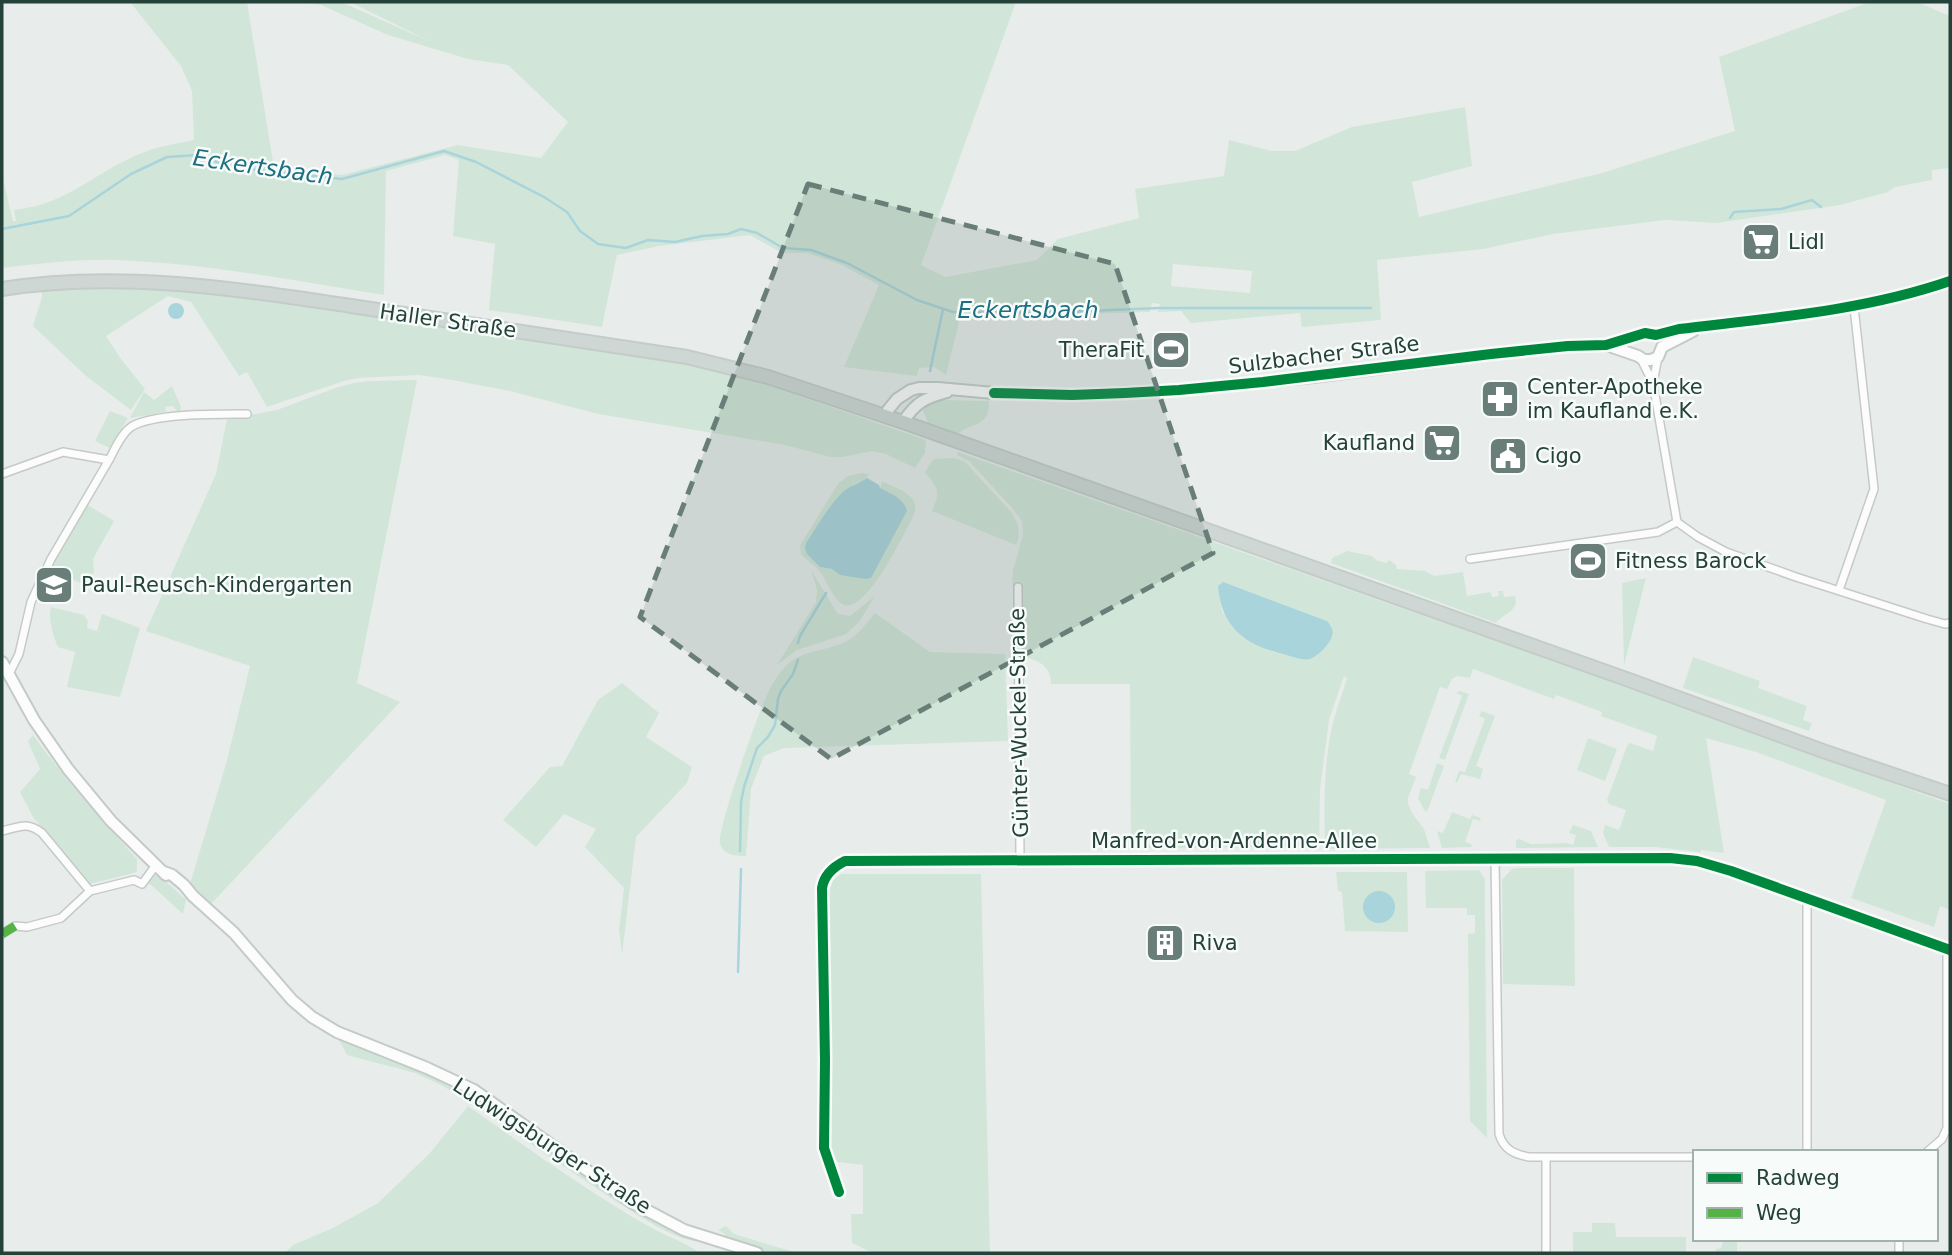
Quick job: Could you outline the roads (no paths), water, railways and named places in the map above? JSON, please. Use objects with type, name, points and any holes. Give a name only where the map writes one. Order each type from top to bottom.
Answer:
[{"type":"main road","name":"Haller Straße","points":[[2,289],[37,283],[110,282],[186,285],[282,296],[687,357],[768,377],[903,422],[1950,796]]},
{"type":"street","name":"Sulzbacher Straße","points":[[886,416],[897,399],[911,390],[926,388],[1072,395],[1179,390],[1322,376],[1491,354],[1606,345],[1649,333],[1656,335],[1679,329],[1854,307],[1950,281]]},
{"type":"street","points":[[1839,590],[1874,489],[1854,307]]},
{"type":"street","name":"Sulzbacher Straße","points":[[1606,345],[1651,360],[1702,327]]},
{"type":"street","points":[[1653,383],[1661,341],[1656,335]]},
{"type":"street","points":[[1639,336],[1634,347],[1653,383],[1677,522],[1726,552],[1927,619],[1950,623]]},
{"type":"street","points":[[903,422],[911,410],[923,400],[956,389]]},
{"type":"street","points":[[9,674],[19,654],[32,602],[51,559],[127,430],[142,422],[195,415],[247,414]]},
{"type":"street","points":[[2,474],[63,452],[109,460]]},
{"type":"street","points":[[1471,559],[1658,533],[1677,522]]},
{"type":"street","name":"Günter-Wuckel-Straße","points":[[1017,587],[1020,860]]},
{"type":"street","name":"Ludwigsburger Straße","points":[[2,662],[34,720],[68,769],[111,821],[181,890],[193,896],[234,933],[292,1000],[312,1017],[337,1032],[428,1068],[474,1090],[644,1208],[684,1230],[757,1253]]},
{"type":"street","points":[[2,831],[33,826],[42,833],[90,891]]},
{"type":"street","name":"Manfred-von-Ardenne-Allee","points":[[839,1192],[824,1149],[822,888],[825,878],[835,867],[849,860],[1642,857],[1697,861],[1948,949]]},
{"type":"street","points":[[1495,859],[1499,1134],[1505,1147],[1514,1154],[1529,1157],[1693,1157]]},
{"type":"street","points":[[2,934],[15,926],[27,927],[61,918],[90,891],[134,880],[142,884],[160,868]]},
{"type":"street","points":[[1807,898],[1807,1150]]},
{"type":"street","points":[[1930,1150],[1938,1144],[1947,1128],[1948,949]]},
{"type":"street","points":[[1546,1157],[1546,1253]]},
{"type":"water","points":[[173,303],[179,303],[184,311],[182,317],[173,319],[168,314],[168,308]]},
{"type":"water","points":[[867,478],[893,494],[907,511],[871,578],[865,579],[840,575],[832,569],[820,567],[805,549],[806,543],[838,498]]},
{"type":"water","points":[[1223,582],[1327,621],[1333,634],[1331,639],[1320,653],[1307,659],[1257,645],[1237,632],[1224,613],[1218,586]]},
{"type":"water","points":[[1379,891],[1390,896],[1395,907],[1390,918],[1379,923],[1368,918],[1363,907],[1368,896]]},
{"type":"waterway","name":"Eckertsbach","points":[[2,229],[69,216],[131,174],[167,157],[198,155],[231,167],[342,179],[444,151],[476,162],[544,197],[567,212],[580,231],[598,244],[626,248],[648,240],[675,242],[728,234],[741,229],[757,233],[783,248],[811,250],[847,263],[917,300],[953,312],[1371,308]]},
{"type":"waterway","name":"Eckertsbach","points":[[1730,218],[1734,212],[1781,209],[1812,200],[1821,207]]},
{"type":"waterway","points":[[930,371],[943,309]]},
{"type":"waterway","points":[[798,643],[826,593]]},
{"type":"waterway","points":[[740,851],[744,787],[757,748],[775,725],[778,699],[798,660]]},
{"type":"waterway","points":[[738,972],[741,869]]},
{"type":"place","name":"Lidl","points":[[1761,242]]},
{"type":"place","name":"TheraFit","points":[[1171,350]]},
{"type":"place","name":"Center-Apotheke im Kaufland e.K.","points":[[1500,399]]},
{"type":"place","name":"Kaufland","points":[[1442,443]]},
{"type":"place","name":"Cigo","points":[[1508,456]]},
{"type":"place","name":"Fitness Barock","points":[[1588,561]]},
{"type":"place","name":"Paul-Reusch-Kindergarten","points":[[54,585]]},
{"type":"place","name":"Riva","points":[[1165,943]]}]
